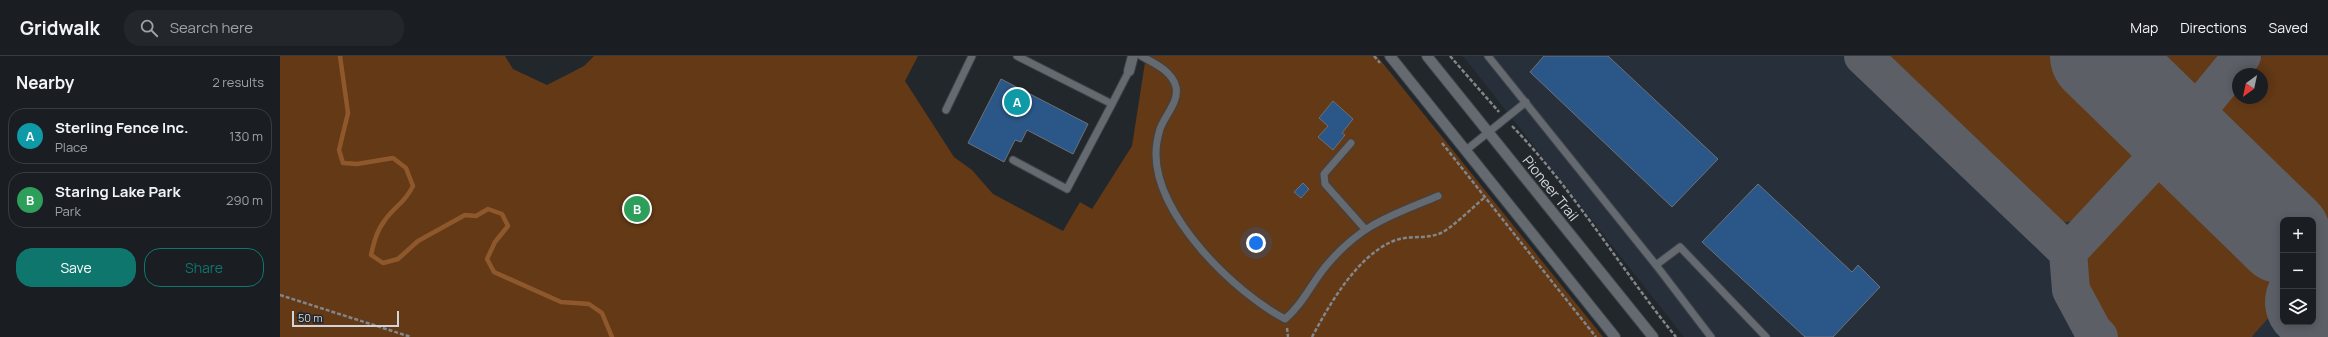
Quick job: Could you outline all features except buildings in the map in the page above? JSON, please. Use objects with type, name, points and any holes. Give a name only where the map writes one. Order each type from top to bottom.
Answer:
[{"type":"main road","points":[[1129,70],[1133,56]]},
{"type":"main road","points":[[1390,56],[1615,337]]},
{"type":"main road","name":"Pioneer Trail","points":[[1428,56],[1653,337]]},
{"type":"lane","points":[[946,110],[972,56]]},
{"type":"lane","points":[[1016,56],[1112,104]]},
{"type":"lane","points":[[1140,56],[1161,68],[1172,78],[1176,87],[1176,95],[1160,128],[1156,154],[1162,182],[1173,207],[1190,236],[1226,277],[1246,295],[1285,319],[1298,307],[1326,266],[1357,234],[1376,222],[1438,196]]},
{"type":"lane","points":[[1488,56],[1656,265],[1711,337]]},
{"type":"lane","points":[[1013,160],[1067,189],[1129,70]]},
{"type":"lane","points":[[1465,150],[1526,102]]},
{"type":"lane","points":[[1351,143],[1324,174],[1325,184],[1365,229]]},
{"type":"lane","points":[[1656,265],[1680,247],[1766,337]]},
{"type":"path","points":[[1374,56],[1383,68]]},
{"type":"path","points":[[1450,56],[1523,137],[1595,228],[1637,289],[1676,337]]},
{"type":"path","points":[[1438,138],[1484,198],[1596,337]]},
{"type":"path","points":[[1312,337],[1339,290],[1366,260],[1380,249],[1401,238],[1442,233],[1484,198]]},
{"type":"path","points":[[280,295],[411,337]]},
{"type":"shaded area","points":[[280,56],[505,56],[513,69],[547,85],[584,66],[594,56],[918,56],[905,81],[954,157],[972,170],[993,194],[1063,231],[1080,202],[1092,209],[1132,146],[1146,56],[1377,56],[1603,337],[280,337]]},
{"type":"shaded area","points":[[1463,56],[2328,56],[2328,337],[1684,337]]},
{"type":"shaded area","points":[[1885,56],[2059,56],[2134,128],[2140,146],[2138,160],[2120,183],[2086,215],[2076,220],[2066,222],[2051,219],[2046,216],[1890,66]]},
{"type":"shaded area","points":[[2130,56],[2227,56],[2213,75],[2196,91],[2187,94],[2177,94],[2159,85]]},
{"type":"shaded area","points":[[2262,56],[2328,56],[2328,230],[2316,230],[2316,217],[2298,217],[2225,148],[2220,138],[2217,122],[2218,115],[2221,108],[2232,93],[2232,104],[2268,104],[2268,68],[2252,68]]},
{"type":"shaded area","points":[[2160,181],[2189,181],[2278,268],[2280,273],[2280,301],[2252,337],[2118,337],[2094,307],[2085,290],[2083,281],[2082,269],[2086,257],[2091,249],[2153,185]]},
{"type":"waterway","points":[[340,56],[348,113],[339,150],[343,163],[357,164],[393,158],[406,168],[413,186],[403,201],[382,224],[376,236],[371,255],[383,263],[398,259],[418,241],[465,215],[476,216],[488,209],[502,214],[508,226],[495,242],[487,259],[494,272],[561,302],[589,304],[602,313],[612,337]]},
{"type":"taxiway","points":[[1863,56],[2068,252],[2071,290],[2093,331],[2099,337]]},
{"type":"taxiway","points":[[2068,252],[2178,134],[2242,56]]},
{"type":"runway","points":[[2098,56],[2280,233]]},
{"type":"runway","points":[[2316,298],[2328,283]]},
{"type":"place","name":"Sterling Fence Inc.","points":[[1017,102]]},
{"type":"place","name":"Staring Lake Park","points":[[637,209]]}]
